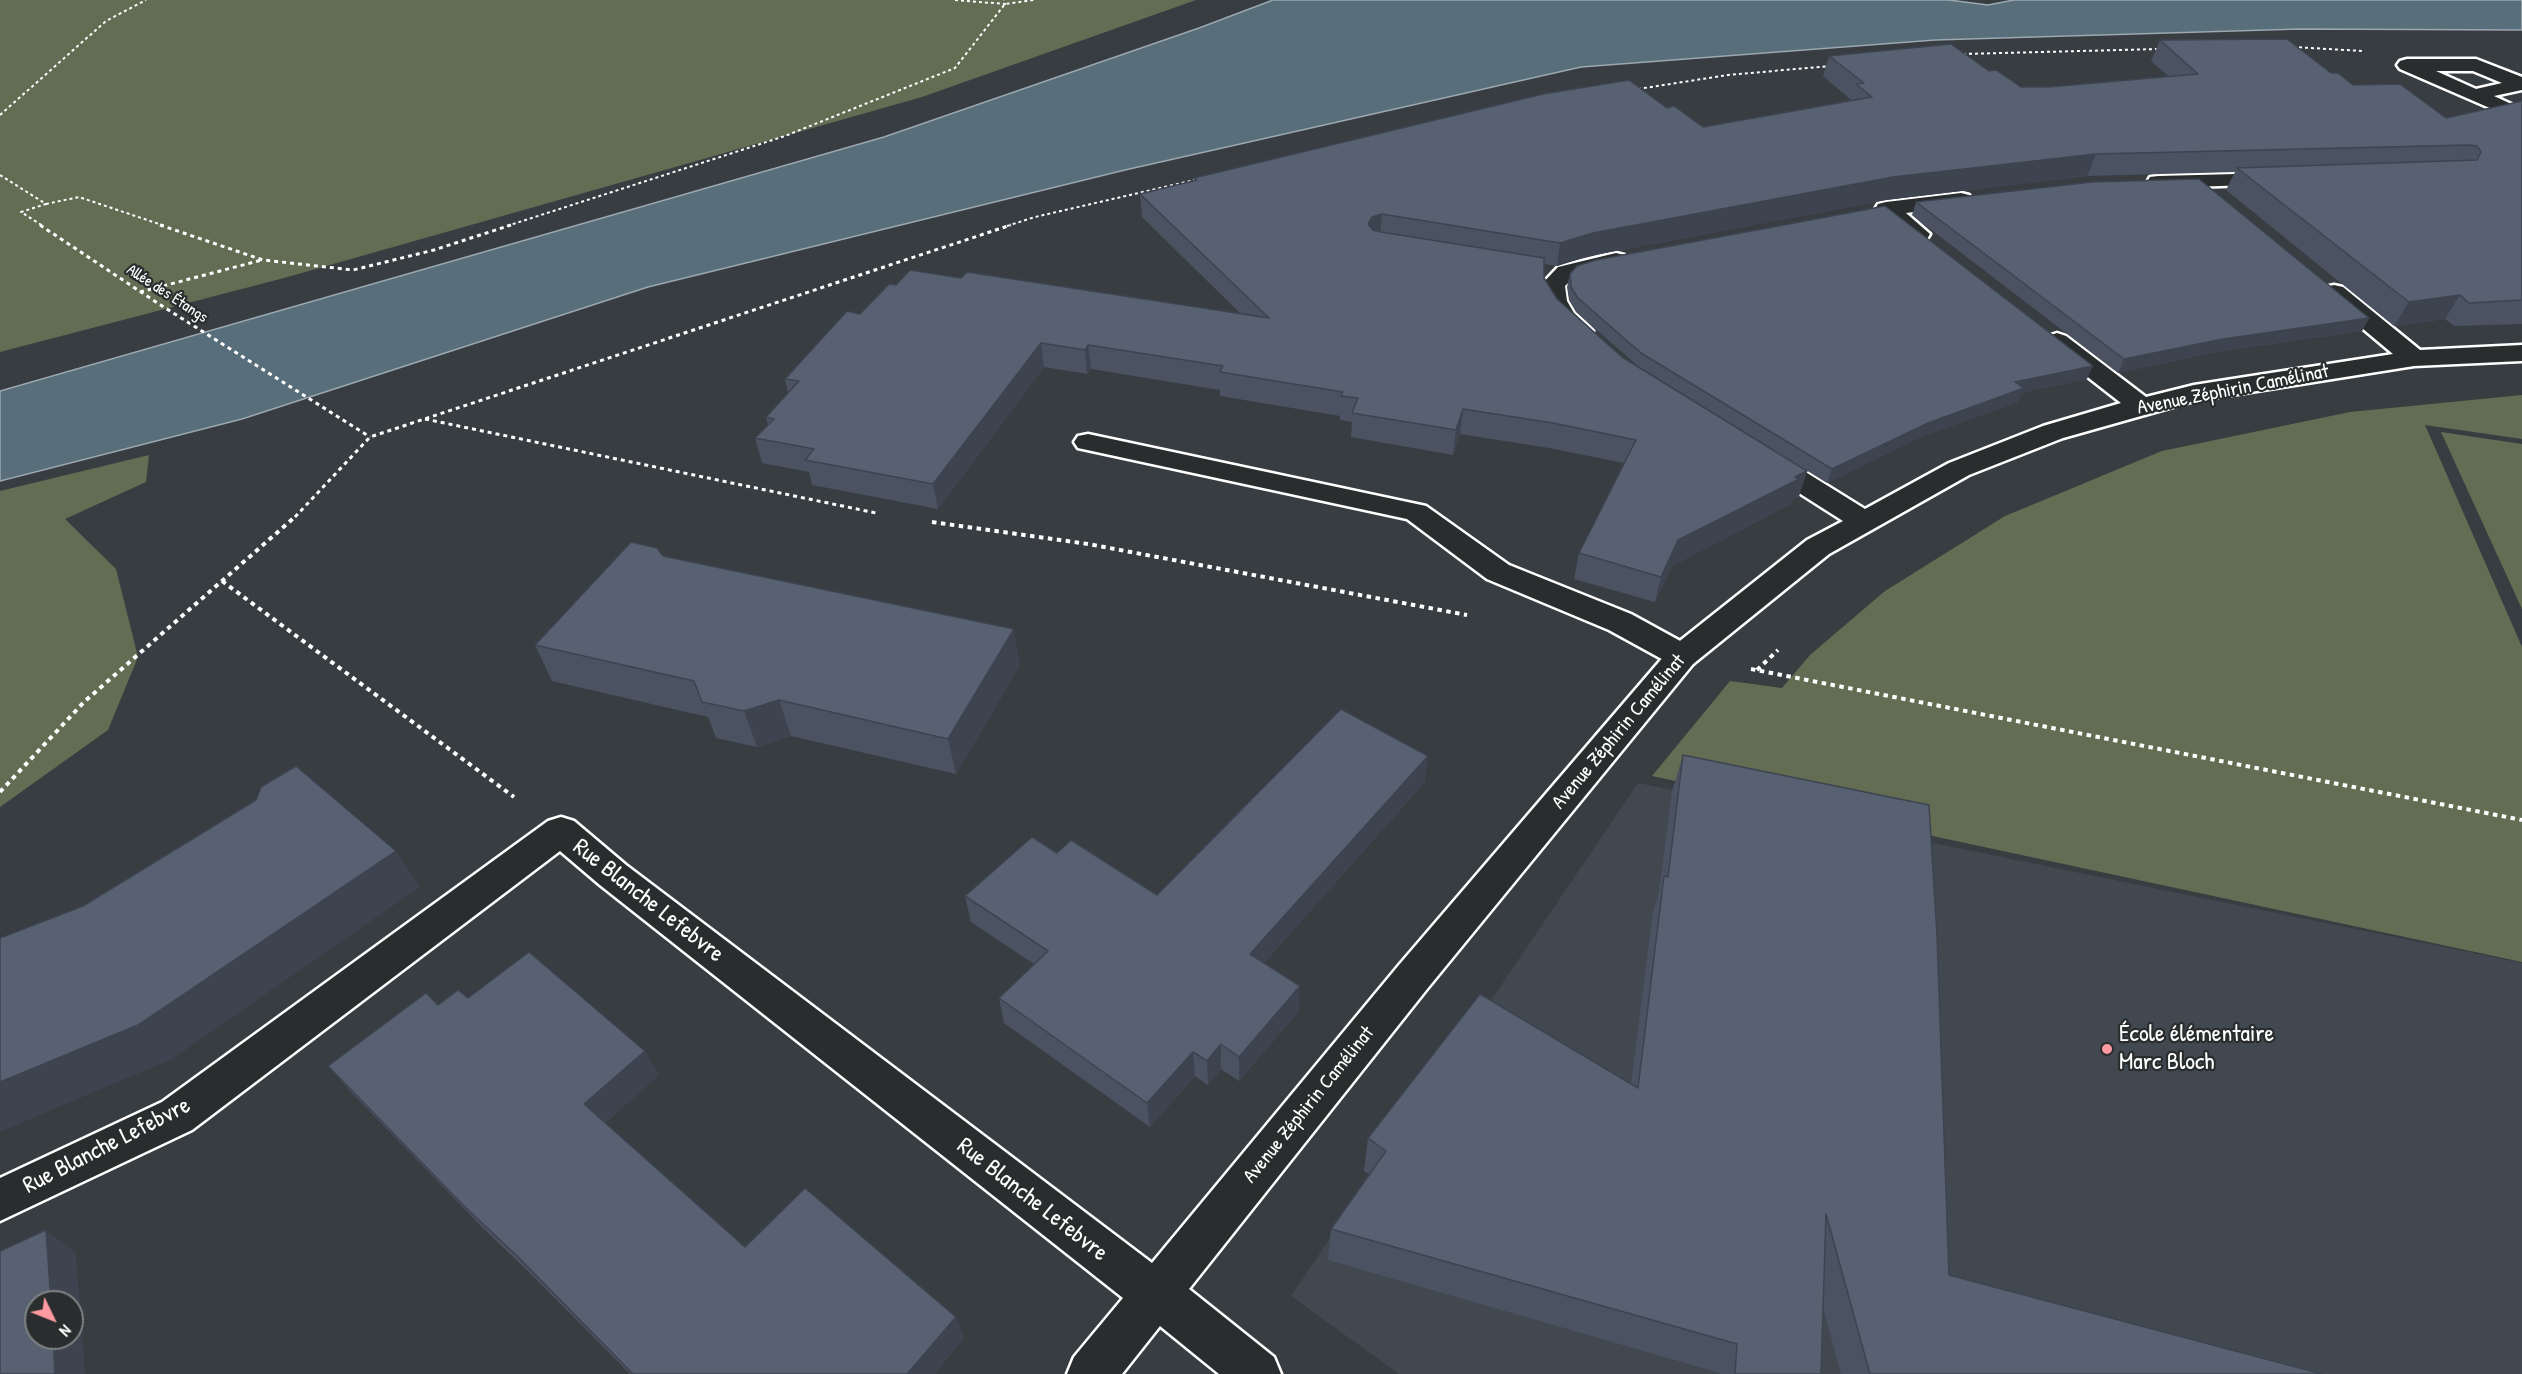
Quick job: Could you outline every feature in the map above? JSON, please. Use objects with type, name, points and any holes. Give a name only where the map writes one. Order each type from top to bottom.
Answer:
[{"type":"street","points":[[2474,95],[2522,116]]},
{"type":"street","points":[[2131,183],[2291,179]]},
{"type":"street","points":[[2198,181],[2224,203]]},
{"type":"street","points":[[1934,245],[1875,211],[1981,197]]},
{"type":"street","points":[[1596,345],[1564,317],[1555,301],[1551,274],[1635,256]]},
{"type":"street","points":[[2315,277],[2414,358]]},
{"type":"street","points":[[2037,325],[2141,406]]},
{"type":"street","name":"Avenue Zéphirin Camélinat","points":[[1091,1374],[1406,986],[1682,656],[1818,547],[1959,469],[2053,432],[2141,406],[2194,393],[2414,358],[2522,353]]},
{"type":"street","points":[[1088,442],[1416,512],[1498,572],[1620,622],[1682,656]]},
{"type":"street","points":[[1746,447],[1865,522]]},
{"type":"street","name":"Rue Blanche Lefebvre","points":[[0,1200],[177,1116],[561,831],[613,875],[1111,1262],[1157,1294],[1257,1374]]},
{"type":"path","points":[[0,115],[106,21],[146,0]]},
{"type":"path","points":[[955,0],[1005,2],[1034,0]]},
{"type":"path","points":[[0,175],[46,204],[79,197],[263,260],[353,270],[434,250],[784,136],[955,68],[1005,2]]},
{"type":"path","points":[[2291,47],[2370,51]]},
{"type":"path","points":[[1960,54],[2162,49]]},
{"type":"path","points":[[1634,89],[1728,75],[1832,65]]},
{"type":"path","points":[[0,792],[84,702],[295,517],[370,437],[1035,216],[1203,178]]},
{"type":"path","name":"Allée des Étangs","points":[[46,204],[21,212],[140,292],[370,437]]},
{"type":"path","points":[[140,292],[263,260]]},
{"type":"path","points":[[424,418],[876,513]]},
{"type":"path","points":[[932,522],[1088,544],[1472,616]]},
{"type":"path","points":[[222,581],[561,831]]},
{"type":"path","points":[[1757,670],[1780,648]]},
{"type":"path","points":[[1682,656],[2522,820]]},
{"type":"shaded area","points":[[1638,783],[2522,963],[2522,1374],[1399,1374],[1291,1296]]},
{"type":"green space","points":[[0,0],[1196,0],[922,97],[284,278],[0,352]]},
{"type":"green space","points":[[2522,395],[2522,439],[2425,425],[2522,647],[2522,962],[1652,776],[1730,681],[1782,688],[1810,655],[1885,591],[2005,516],[2162,451],[2350,412]]},
{"type":"green space","points":[[2441,432],[2522,444],[2522,609]]},
{"type":"green space","points":[[149,455],[146,482],[65,519],[116,569],[138,657],[108,730],[0,807],[0,491]]},
{"type":"water","points":[[1273,0],[1949,0],[1988,5],[2014,0],[2522,0],[2522,30],[2300,29],[1935,40],[1581,67],[1125,170],[648,287],[242,419],[0,481],[0,391],[884,137],[1199,28]]},
{"type":"building","points":[[2287,39],[2331,73],[2338,73],[2353,85],[2400,84],[2446,118],[2522,101],[2522,300],[2469,303],[2460,295],[2409,302],[2237,168],[2477,160],[2481,152],[2477,146],[2469,145],[2096,154],[1893,177],[1593,233],[1560,243],[1382,214],[1372,217],[1368,224],[1373,230],[1381,232],[1544,258],[1544,278],[1557,299],[1622,357],[1807,471],[1795,477],[1799,479],[1678,540],[1661,577],[1579,553],[1636,440],[1553,423],[1463,409],[1456,430],[1352,413],[1358,398],[1341,396],[1343,392],[1220,372],[1223,366],[1088,345],[1085,350],[1041,343],[933,484],[805,460],[814,449],[755,438],[774,419],[766,417],[799,381],[785,379],[847,311],[860,314],[889,284],[896,285],[910,270],[961,278],[967,272],[1269,318],[1140,194],[1197,180],[1194,178],[1543,94],[1629,80],[1667,108],[1674,106],[1703,127],[1872,97],[1856,84],[1864,83],[1829,56],[1951,44],[1989,71],[1996,70],[2021,87],[2048,87],[2198,74],[2160,40]]},
{"type":"building","points":[[2199,179],[2369,318],[2223,339],[2124,359],[1916,202],[2092,182]]},
{"type":"building","points":[[1885,206],[2093,366],[2015,382],[2024,388],[1928,423],[1832,469],[1641,353],[1578,298],[1571,287],[1570,274],[1577,266],[1596,260]]},
{"type":"building","points":[[631,542],[657,548],[663,556],[1014,629],[948,739],[779,700],[744,711],[702,702],[694,681],[535,645]]},
{"type":"building","points":[[1341,709],[1428,756],[1250,954],[1300,986],[1239,1057],[1221,1044],[1207,1061],[1193,1052],[1147,1103],[999,998],[1048,951],[965,896],[1032,837],[1057,853],[1071,840],[1157,895]]},
{"type":"building","points":[[1683,755],[1929,805],[1937,936],[1949,1275],[2322,1374],[1870,1374],[1826,1214],[1821,1374],[1735,1374],[1737,1344],[1331,1229],[1386,1151],[1368,1138],[1480,994],[1638,1088],[1664,876],[1668,877]]},
{"type":"building","points":[[296,766],[396,851],[138,1025],[0,1082],[0,938],[83,906],[256,800],[261,787]]},
{"type":"building","points":[[529,952],[645,1051],[584,1104],[745,1247],[805,1188],[956,1317],[907,1374],[633,1374],[517,1256],[463,1205],[328,1066],[426,993],[438,1005],[458,990],[468,998]]},
{"type":"building","points":[[46,1230],[50,1290],[24,1290],[24,1350],[54,1350],[55,1374],[0,1374],[0,1251]]},
{"type":"place","name":"École élémentaire Marc Bloch","points":[[2107,1049]]}]
